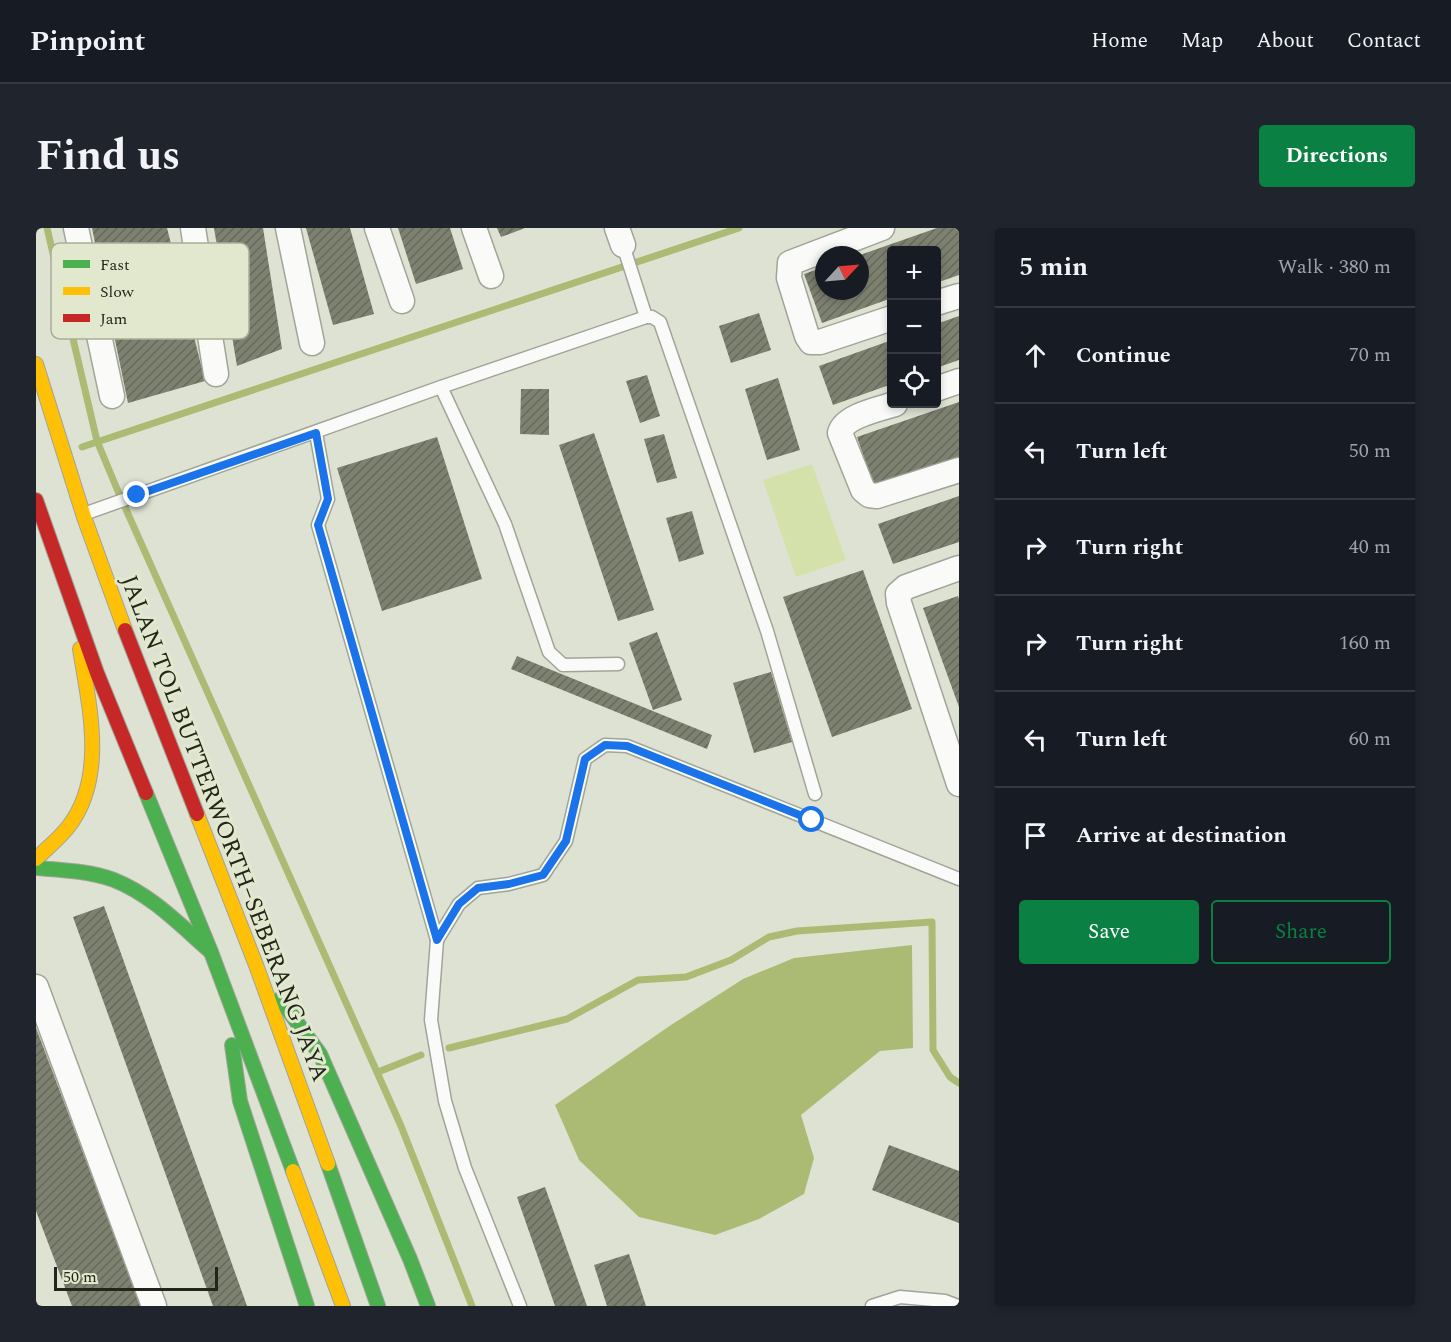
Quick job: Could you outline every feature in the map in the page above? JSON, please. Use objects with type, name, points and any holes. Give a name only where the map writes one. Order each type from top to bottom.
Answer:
[{"type":"main road","name":"JALAN TOL BUTTERWORTH–SEBERANG JAYA","points":[[36,364],[82,514],[129,642],[256,966],[378,1306]]},
{"type":"main road","points":[[36,500],[97,674],[225,987],[343,1306]]},
{"type":"main road","points":[[36,859],[70,824],[83,799],[90,776],[92,745],[90,709],[72,604]]},
{"type":"main road","points":[[36,868],[86,872],[116,881],[147,898],[211,952]]},
{"type":"main road","points":[[256,966],[320,1054],[428,1306]]},
{"type":"main road","points":[[225,987],[240,1101],[307,1306]]},
{"type":"street","points":[[76,228],[79,243]]},
{"type":"street","points":[[193,228],[195,243]]},
{"type":"street","points":[[288,228],[312,343]]},
{"type":"street","points":[[377,228],[402,301]]},
{"type":"street","points":[[474,228],[490,276]]},
{"type":"street","points":[[882,228],[790,263],[789,278],[811,342],[820,342],[887,319]]},
{"type":"street","points":[[941,301],[959,296]]},
{"type":"street","points":[[100,339],[112,396]]},
{"type":"street","points":[[210,339],[216,374]]},
{"type":"street","points":[[941,387],[959,381]]},
{"type":"street","points":[[887,407],[848,420],[840,433],[863,490],[869,495],[877,496],[959,470]]},
{"type":"street","points":[[959,568],[906,587],[898,594],[959,784]]},
{"type":"street","points":[[36,987],[154,1306]]},
{"type":"lane","points":[[620,236],[646,317]]},
{"type":"lane","points":[[82,514],[441,387],[646,317],[652,317],[660,322],[767,631],[815,794]]},
{"type":"lane","points":[[441,387],[505,524],[549,652],[563,665],[618,664]]},
{"type":"lane","points":[[316,433],[328,499],[318,525],[437,940],[430,1020],[445,1101],[465,1167],[520,1306]]},
{"type":"lane","points":[[437,940],[459,904],[478,888],[509,884],[543,875],[566,841],[585,759],[605,745],[627,746],[959,879]]},
{"type":"lane","points":[[872,1306],[900,1297],[911,1302],[945,1301],[958,1306]]},
{"type":"shaded area","points":[[812,464],[846,560],[796,577],[763,480]]},
{"type":"shaded area","points":[[912,945],[913,1048],[880,1051],[801,1115],[814,1158],[804,1194],[759,1219],[715,1235],[639,1217],[579,1160],[555,1105],[671,1025],[743,979],[794,958]]},
{"type":"building","points":[[92,228],[167,228],[171,243],[95,243]]},
{"type":"building","points":[[214,228],[263,228],[282,349],[237,366],[232,339],[249,339],[249,243],[216,243]]},
{"type":"building","points":[[306,228],[350,228],[374,314],[333,325]]},
{"type":"building","points":[[398,228],[450,228],[463,269],[416,284]]},
{"type":"building","points":[[497,228],[525,228],[501,237]]},
{"type":"building","points":[[937,228],[959,228],[959,275],[941,281],[941,246],[887,246],[887,300],[822,323],[804,274],[815,270],[815,300],[869,300],[869,252]]},
{"type":"building","points":[[759,313],[771,350],[731,363],[719,326]]},
{"type":"building","points":[[959,316],[959,360],[941,366],[941,354],[941,322]]},
{"type":"building","points":[[115,339],[195,339],[205,381],[128,403]]},
{"type":"building","points":[[887,342],[887,386],[833,405],[819,366]]},
{"type":"building","points":[[647,375],[660,416],[640,423],[626,381]]},
{"type":"building","points":[[778,378],[800,450],[767,460],[745,389]]},
{"type":"building","points":[[521,389],[549,389],[549,435],[520,434]]},
{"type":"building","points":[[959,402],[959,457],[874,487],[857,437]]},
{"type":"building","points":[[594,433],[654,610],[618,621],[559,445]]},
{"type":"building","points":[[664,434],[677,478],[657,483],[644,439]]},
{"type":"building","points":[[437,437],[482,579],[382,611],[337,468]]},
{"type":"building","points":[[959,496],[959,542],[893,564],[878,524]]},
{"type":"building","points":[[692,511],[704,554],[679,562],[666,518]]},
{"type":"building","points":[[863,570],[912,709],[832,737],[783,597]]},
{"type":"building","points":[[958,596],[959,599],[959,707],[923,608]]},
{"type":"building","points":[[657,632],[682,700],[653,710],[629,643]]},
{"type":"building","points":[[517,656],[712,735],[707,749],[511,669]]},
{"type":"building","points":[[771,672],[792,742],[754,753],[733,683]]},
{"type":"building","points":[[104,906],[247,1306],[213,1306],[73,917]]},
{"type":"building","points":[[36,1028],[141,1306],[72,1306],[36,1211]]},
{"type":"building","points":[[889,1145],[959,1171],[959,1223],[872,1190]]},
{"type":"building","points":[[545,1187],[587,1306],[555,1306],[517,1197]]},
{"type":"building","points":[[629,1254],[646,1306],[607,1306],[594,1265]]},
{"type":"waterway","points":[[47,228],[51,245]]},
{"type":"waterway","points":[[82,447],[739,228]]},
{"type":"waterway","points":[[73,339],[97,441],[401,1126],[472,1306]]},
{"type":"waterway","points":[[449,1048],[567,1019],[638,980],[686,977],[731,960],[769,937],[797,931],[932,922],[933,1050],[950,1077],[959,1083]]},
{"type":"waterway","points":[[378,1072],[421,1055]]},
{"type":"traffic: fast","points":[[146,793],[211,952],[293,1171]]},
{"type":"traffic: fast","points":[[36,868],[76,871],[114,880],[128,886],[166,912],[211,952]]},
{"type":"traffic: fast","points":[[280,999],[320,1054],[410,1259],[428,1306]]},
{"type":"traffic: fast","points":[[232,1045],[240,1101],[307,1306]]},
{"type":"traffic: fast","points":[[328,1164],[378,1306]]},
{"type":"traffic: slow","points":[[36,364],[84,517],[125,630]]},
{"type":"traffic: slow","points":[[36,859],[69,826],[81,806],[88,785],[92,763],[92,740],[80,649]]},
{"type":"traffic: slow","points":[[197,814],[256,965],[328,1164]]},
{"type":"traffic: slow","points":[[293,1171],[343,1306]]},
{"type":"traffic: jam","points":[[36,500],[97,673],[146,793]]},
{"type":"traffic: jam","points":[[125,630],[197,814]]},
{"type":"route","points":[[137,495],[316,433],[328,499],[318,525],[437,940],[459,904],[478,888],[509,884],[543,875],[566,841],[585,759],[605,745],[627,746],[812,820]]}]
